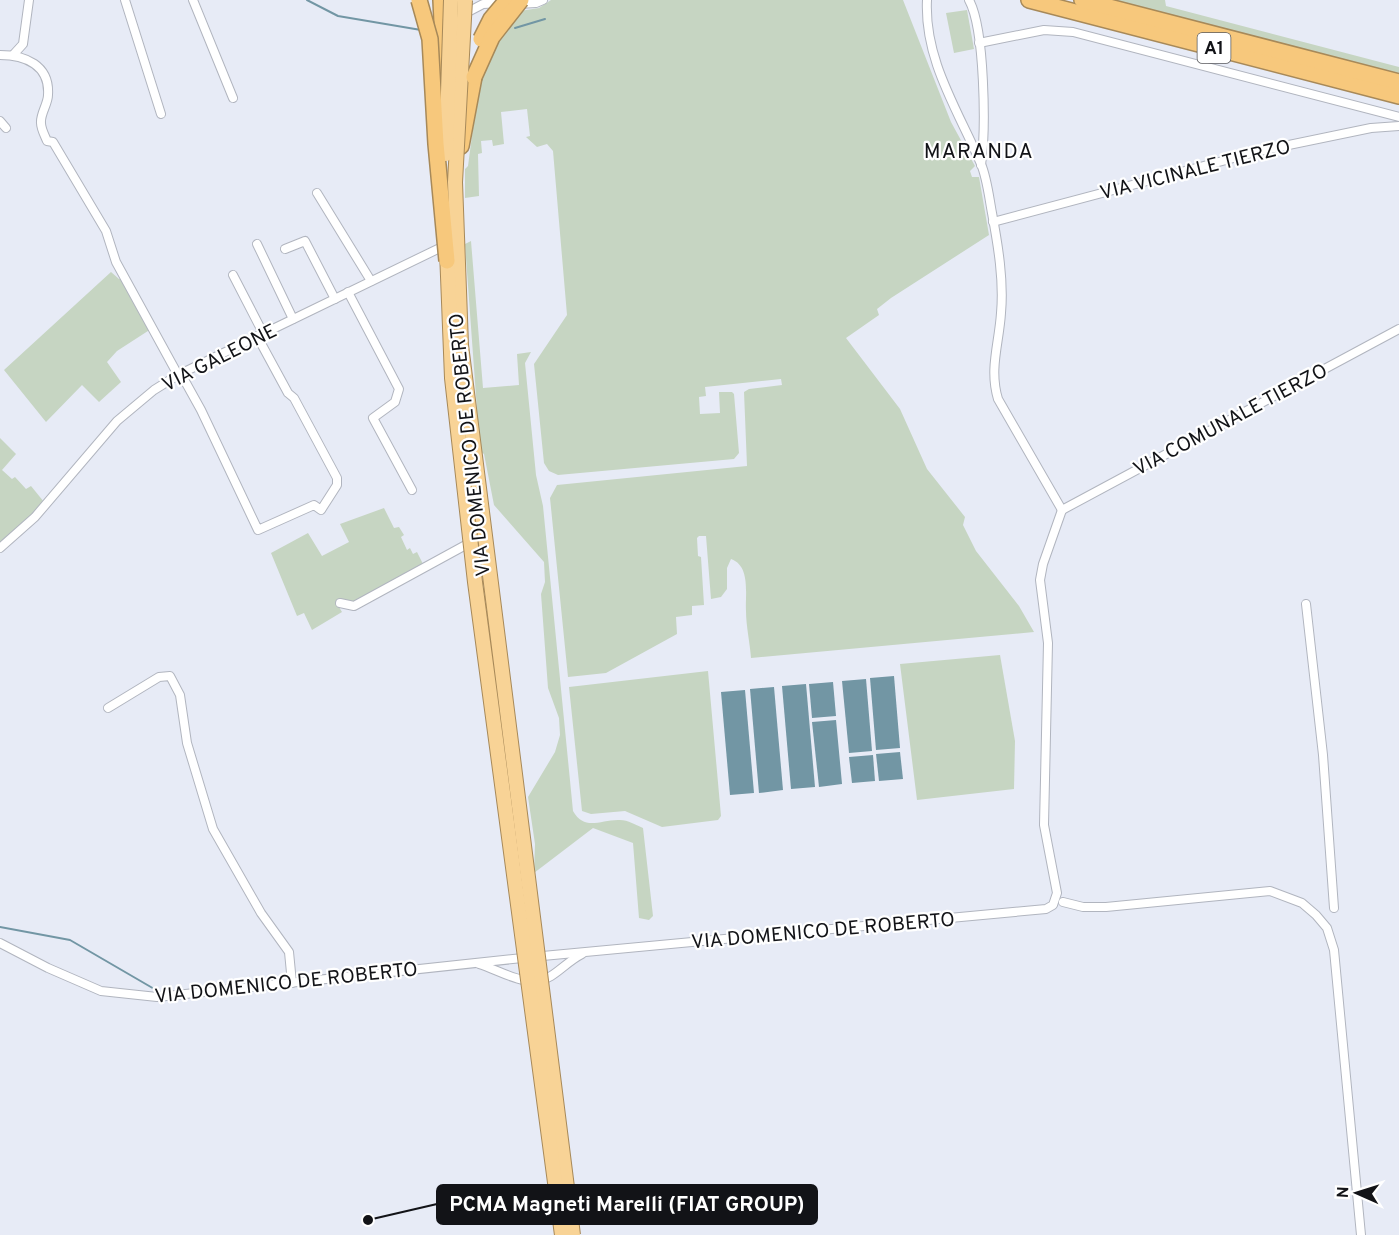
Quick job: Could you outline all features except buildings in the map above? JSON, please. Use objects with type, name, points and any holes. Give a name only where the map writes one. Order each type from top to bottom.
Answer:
[{"type":"highway","points":[[419,0],[430,39],[436,144],[447,261]]},
{"type":"highway","points":[[441,0],[448,99]]},
{"type":"highway","points":[[452,0],[448,99],[447,261],[452,378],[475,582],[564,1235]]},
{"type":"highway","points":[[465,0],[455,182],[461,345],[573,1235]]},
{"type":"highway","points":[[455,182],[479,44],[491,19],[507,0]]},
{"type":"highway","points":[[474,77],[492,37],[521,0]]},
{"type":"highway","name":"A1","points":[[1029,0],[1399,96]]},
{"type":"highway","name":"A1","points":[[1082,0],[1399,82]]},
{"type":"street","points":[[14,55],[23,44],[28,0]]},
{"type":"street","points":[[124,0],[160,114]]},
{"type":"street","points":[[193,0],[233,98]]},
{"type":"street","name":"VIA DOMENICO DE ROBERTO","points":[[543,0],[536,3],[483,4],[462,15],[458,26],[452,116],[451,242],[459,377],[532,957],[564,1235]]},
{"type":"street","points":[[969,0],[979,43],[985,112],[981,165],[993,222],[1002,293],[993,372],[994,386],[998,399],[1062,510],[1043,564],[1040,580],[1048,643],[1044,825],[1059,901],[1083,907],[1106,907],[1270,891],[1302,903],[1328,928],[1334,950],[1361,1235]]},
{"type":"street","points":[[926,3],[930,49],[968,141],[981,165]]},
{"type":"street","points":[[979,43],[1044,30],[1062,30],[1399,117]]},
{"type":"street","points":[[0,55],[14,55],[34,62],[42,70],[48,94],[40,123],[47,141],[53,142],[99,219],[116,262],[201,410],[258,530],[311,506],[315,505],[320,510],[324,509],[337,485],[337,478],[294,398],[288,393],[233,275]]},
{"type":"street","points":[[0,121],[6,128]]},
{"type":"street","name":"VIA VICINALE TIERZO","points":[[993,222],[1260,151],[1371,128],[1399,126]]},
{"type":"street","points":[[317,193],[371,281]]},
{"type":"street","points":[[285,249],[305,241],[334,299]]},
{"type":"street","name":"VIA GALEONE","points":[[0,548],[35,517],[117,421],[154,390],[179,374],[451,242]]},
{"type":"street","points":[[256,244],[293,319]]},
{"type":"street","points":[[348,292],[399,389],[395,402],[373,418],[412,490]]},
{"type":"street","name":"VIA COMUNALE TIERZO","points":[[1062,510],[1399,329]]},
{"type":"street","points":[[340,603],[354,606],[478,538]]},
{"type":"street","points":[[1306,604],[1323,755],[1334,908]]},
{"type":"street","points":[[108,708],[159,677],[170,675],[180,695],[187,743],[213,829],[261,913],[289,952],[292,982]]},
{"type":"street","name":"VIA DOMENICO DE ROBERTO","points":[[0,943],[48,968],[101,991],[157,997],[532,957],[1044,910],[1059,901]]},
{"type":"street","name":"VIA DOMENICO DE ROBERTO","points":[[475,963],[520,980],[535,982],[552,975],[566,963],[586,952]]},
{"type":"green space","points":[[551,0],[903,0],[951,122],[975,166],[970,171],[972,177],[979,177],[989,235],[891,298],[877,309],[879,315],[846,338],[900,409],[927,469],[965,517],[963,525],[976,551],[1019,606],[1034,632],[751,658],[746,617],[746,582],[742,568],[731,559],[727,568],[727,589],[721,597],[711,599],[706,536],[699,536],[697,538],[698,556],[701,557],[704,605],[692,606],[692,615],[676,617],[677,634],[606,673],[568,677],[550,498],[557,485],[747,466],[744,392],[749,389],[782,385],[781,379],[705,387],[706,396],[699,397],[700,414],[720,413],[719,392],[734,394],[739,453],[734,459],[558,475],[549,471],[544,463],[534,364],[567,315],[553,151],[547,144],[537,147],[526,137],[530,136],[527,109],[501,112],[504,144],[493,146],[492,140],[481,141],[482,153],[478,154],[479,196],[465,198],[465,169],[468,166],[479,83],[496,40],[520,11],[539,8]]},
{"type":"green space","points":[[1112,0],[1165,0],[1166,6],[1399,67],[1399,75]]},
{"type":"green space","points":[[967,10],[974,49],[954,53],[946,13]]},
{"type":"green space","points":[[471,241],[483,388],[519,385],[517,354],[531,352],[525,363],[536,475],[543,506],[573,811],[588,823],[623,820],[643,828],[653,916],[649,920],[639,918],[633,843],[593,828],[534,873],[535,844],[528,797],[555,752],[560,735],[559,718],[548,688],[541,594],[545,582],[544,562],[494,505],[484,454],[480,451],[465,244]]},
{"type":"green space","points":[[111,272],[119,279],[123,279],[151,329],[117,351],[107,362],[121,382],[99,402],[82,385],[46,422],[4,370]]},
{"type":"green space","points":[[0,438],[16,454],[2,470],[12,479],[15,477],[26,489],[31,486],[44,502],[0,545]]},
{"type":"green space","points":[[384,508],[394,528],[399,527],[404,535],[401,537],[407,550],[410,548],[413,554],[417,552],[423,564],[351,603],[345,604],[342,599],[336,602],[342,612],[312,630],[304,613],[297,616],[271,553],[308,533],[322,556],[349,542],[340,524]]},
{"type":"green space","points":[[1000,655],[1015,741],[1014,789],[917,800],[900,664]]},
{"type":"green space","points":[[708,671],[721,816],[718,820],[662,827],[625,811],[591,814],[582,811],[569,687]]},
{"type":"water","points":[[894,676],[900,748],[876,750],[870,678]]},
{"type":"water","points":[[866,679],[872,751],[849,753],[842,681]]},
{"type":"water","points":[[833,682],[836,716],[812,718],[809,684]]},
{"type":"water","points":[[806,684],[815,787],[791,789],[782,686]]},
{"type":"water","points":[[774,687],[783,790],[759,793],[750,689]]},
{"type":"water","points":[[745,690],[754,793],[730,795],[721,692]]},
{"type":"water","points":[[836,720],[842,784],[819,787],[812,722]]},
{"type":"water","points":[[900,752],[903,779],[879,781],[876,754]]},
{"type":"water","points":[[873,755],[875,781],[852,783],[849,757]]},
{"type":"waterway","points":[[307,0],[338,16],[421,30]]},
{"type":"waterway","points":[[515,28],[545,19]]},
{"type":"waterway","points":[[0,927],[70,940],[156,990]]},
{"type":"place","name":"PCMA Magneti Marelli (FIAT GROUP)","points":[[368,1220]]},
{"type":"district","name":"MARANDA","points":[[979,151]]}]
